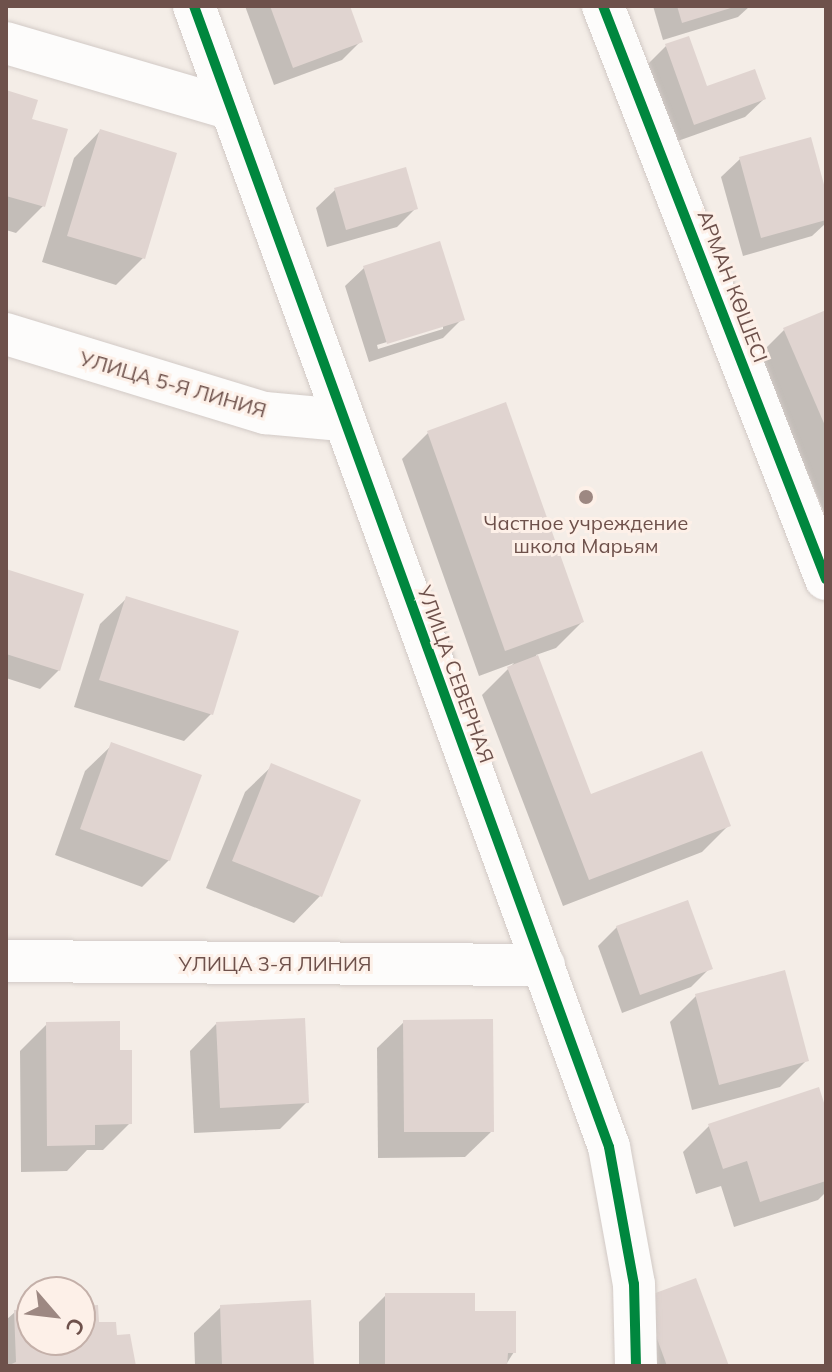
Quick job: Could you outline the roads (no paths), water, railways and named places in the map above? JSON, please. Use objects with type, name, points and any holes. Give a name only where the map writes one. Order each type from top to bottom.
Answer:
[{"type":"street","name":"УЛИЦА СЕВЕРНАЯ","points":[[194,6],[342,420],[609,1147],[634,1284],[636,1366]]},
{"type":"street","name":"АРМАН КӨШЕСІ","points":[[603,6],[826,579]]},
{"type":"street","points":[[6,43],[231,109]]},
{"type":"street","name":"УЛИЦА 5-Я ЛИНИЯ","points":[[6,334],[265,413],[342,420]]},
{"type":"street","name":"УЛИЦА 3-Я ЛИНИЯ","points":[[6,961],[544,965]]},
{"type":"place","name":"Частное учреждение школа Марьям","points":[[586,497]]}]
